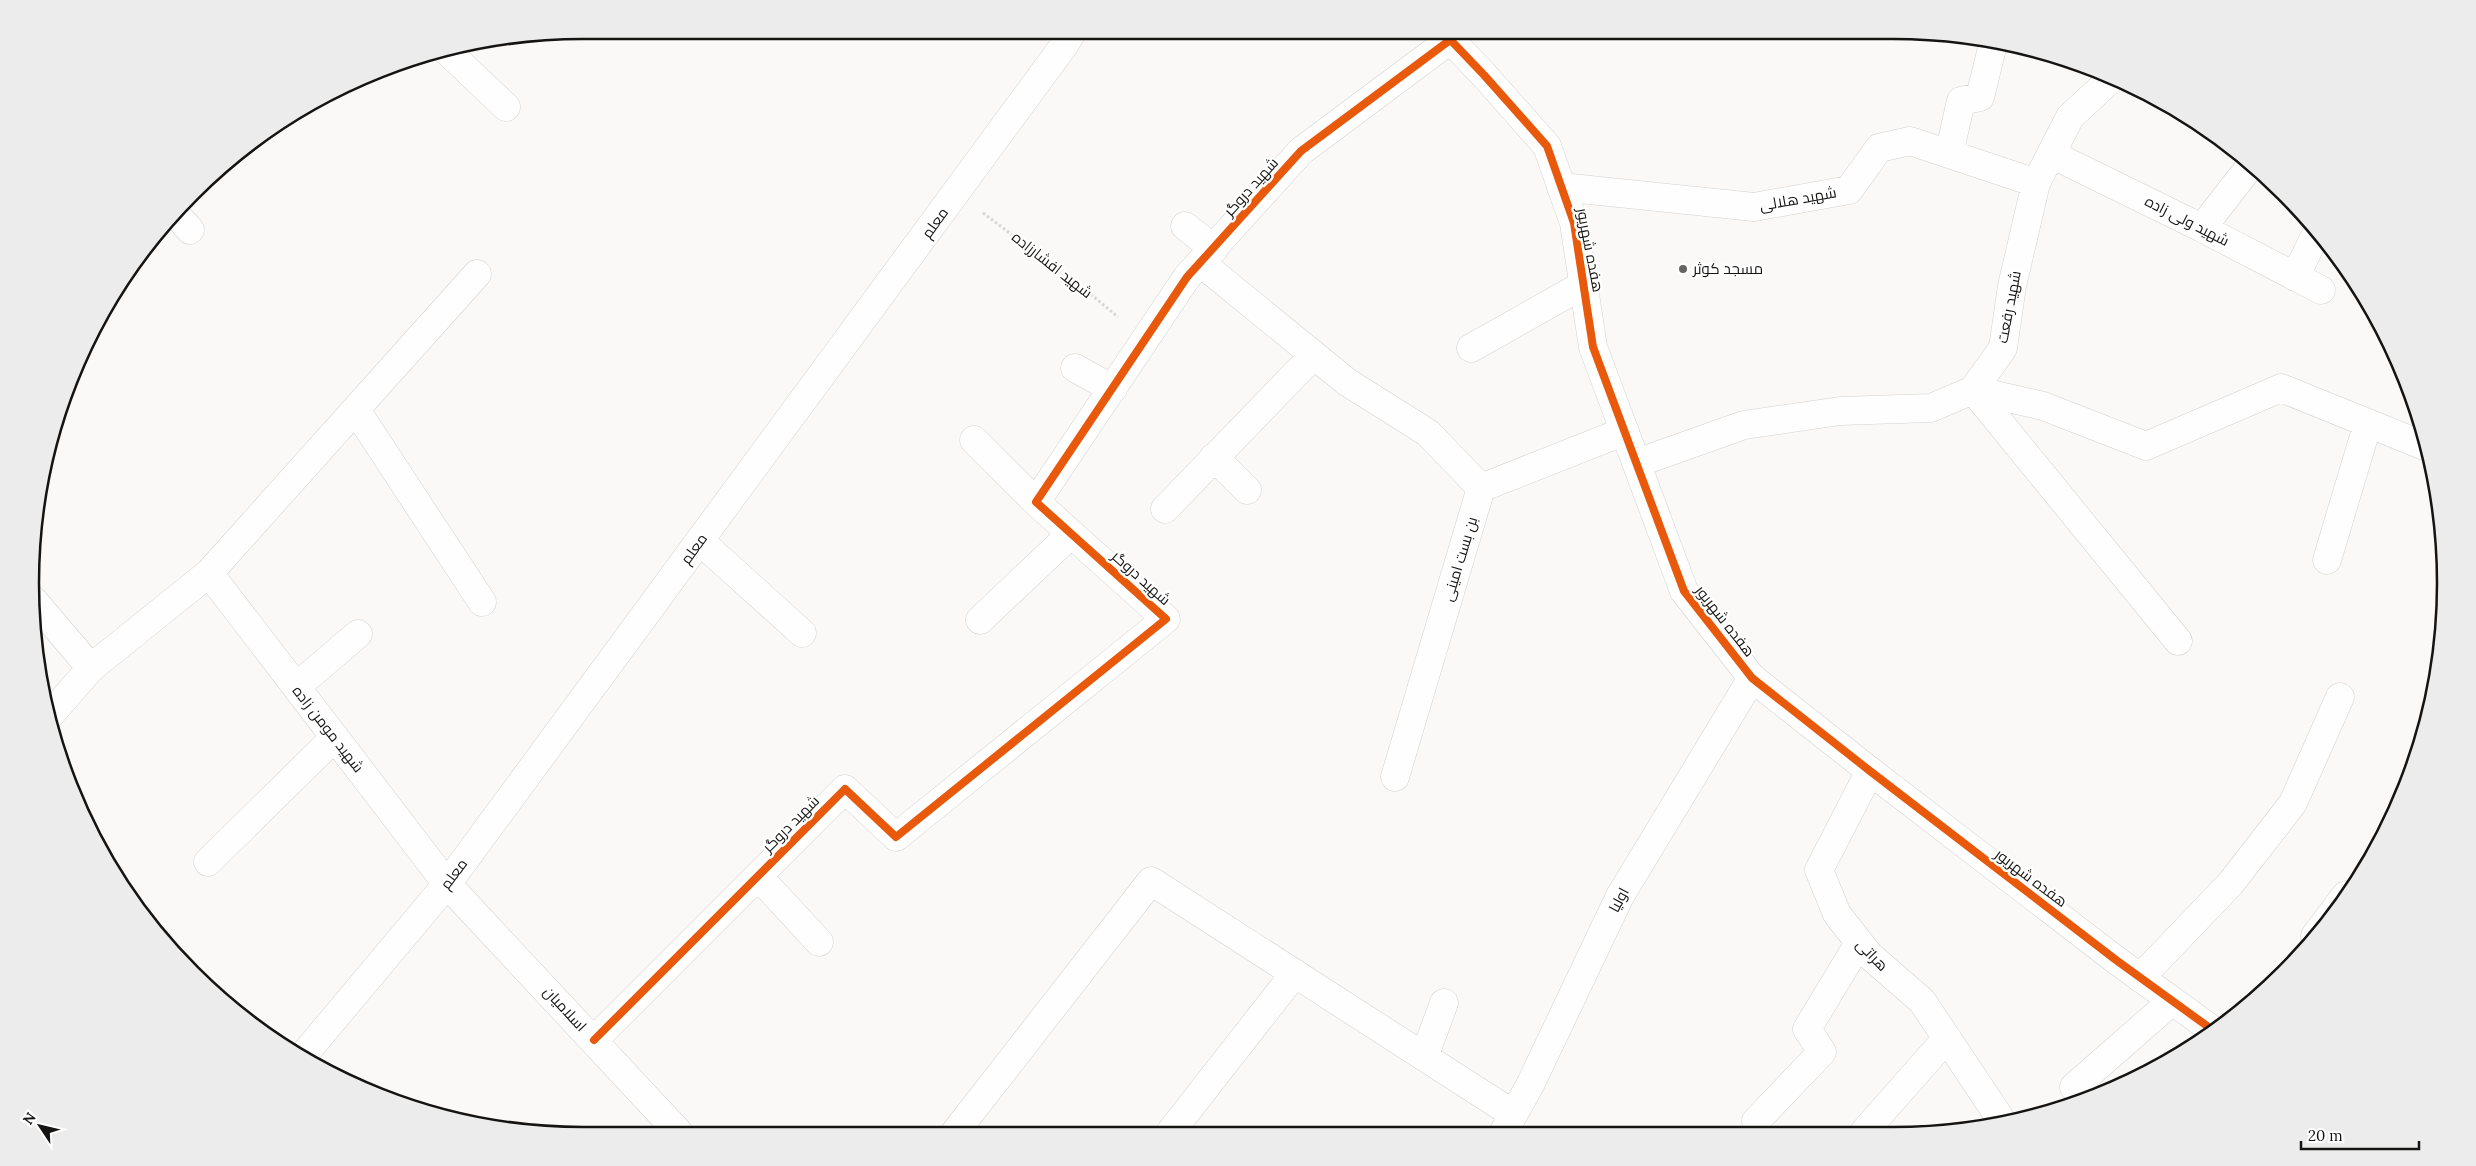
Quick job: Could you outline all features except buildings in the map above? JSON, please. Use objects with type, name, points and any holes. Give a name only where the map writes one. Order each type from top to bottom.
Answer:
[{"type":"street","name":"معلم","points":[[307,1051],[447,884],[956,194],[1068,39]]},
{"type":"street","name":"شهید دروگر","points":[[594,1040],[845,789],[896,837],[1166,619],[1036,502],[1187,277],[1301,151],[1441,39]]},
{"type":"street","name":"هفده شهریور","points":[[1450,39],[1547,146],[1574,223],[1593,347],[1684,590],[1752,678],[1870,772],[2140,978],[2208,1027]]},
{"type":"street","points":[[1949,154],[1960,101],[1980,97],[1992,48]]},
{"type":"street","points":[[451,55],[506,107]]},
{"type":"street","name":"شهید رفعت","points":[[1973,390],[2003,348],[2012,286],[2036,182],[2070,117],[2107,83]]},
{"type":"street","name":"شهید هلالی","points":[[1561,187],[1754,207],[1849,190],[1880,148],[1910,141],[2036,182]]},
{"type":"street","name":"شهید ولی زاده","points":[[2051,154],[2202,228],[2321,290]]},
{"type":"street","points":[[2202,228],[2247,170]]},
{"type":"street","points":[[1185,226],[1207,256],[1314,356],[1346,382],[1428,433],[1481,488],[1625,431]]},
{"type":"street","points":[[2295,276],[2314,238]]},
{"type":"street","points":[[54,710],[91,668],[208,573],[477,274]]},
{"type":"street","points":[[1471,348],[1584,285]]},
{"type":"street","points":[[1165,509],[1314,356]]},
{"type":"street","points":[[1075,368],[1112,389]]},
{"type":"street","points":[[1637,463],[1744,425],[1840,411],[1931,408],[1973,390],[2043,406],[2146,446],[2281,388],[2419,444]]},
{"type":"street","points":[[1973,390],[2178,641]]},
{"type":"street","points":[[356,410],[482,602]]},
{"type":"street","points":[[2327,560],[2368,423]]},
{"type":"street","points":[[974,440],[1036,502]]},
{"type":"street","points":[[1214,457],[1247,490]]},
{"type":"street","name":"بن بست امینی","points":[[1395,777],[1481,488]]},
{"type":"street","points":[[980,620],[1071,534]]},
{"type":"street","points":[[700,541],[802,634]]},
{"type":"street","name":"شهید مومن زاده","points":[[208,573],[447,884]]},
{"type":"street","points":[[40,608],[91,668]]},
{"type":"street","points":[[296,687],[358,634]]},
{"type":"street","name":"اولیا","points":[[1508,1123],[1530,1085],[1620,896],[1752,678]]},
{"type":"street","points":[[2140,978],[2231,883],[2293,804],[2340,697]]},
{"type":"street","points":[[208,862],[334,737]]},
{"type":"street","name":"هراتی","points":[[1870,772],[1819,870],[1837,914],[1869,955],[1922,1001],[1999,1117]]},
{"type":"street","points":[[758,876],[819,942]]},
{"type":"street","points":[[959,1127],[1151,880],[1424,1057],[1508,1123]]},
{"type":"street","name":"اسلامیان","points":[[447,884],[674,1127]]},
{"type":"street","points":[[1756,1121],[1822,1052],[1807,1029],[1860,943]]},
{"type":"street","points":[[1174,1127],[1295,973]]},
{"type":"street","points":[[2074,1087],[2172,1000]]},
{"type":"street","points":[[1424,1057],[1444,1003]]},
{"type":"street","points":[[1868,1127],[1947,1038]]},
{"type":"cycle path","points":[[1450,39],[1547,146],[1574,223],[1593,347],[1684,591],[1752,678],[2116,960],[2208,1027]]},
{"type":"cycle path","points":[[594,1040],[845,789],[896,837],[1166,619],[1036,502],[1187,277],[1301,151],[1450,40]]},
{"type":"place","name":"مسجد کوثر","points":[[1683,269]]}]
